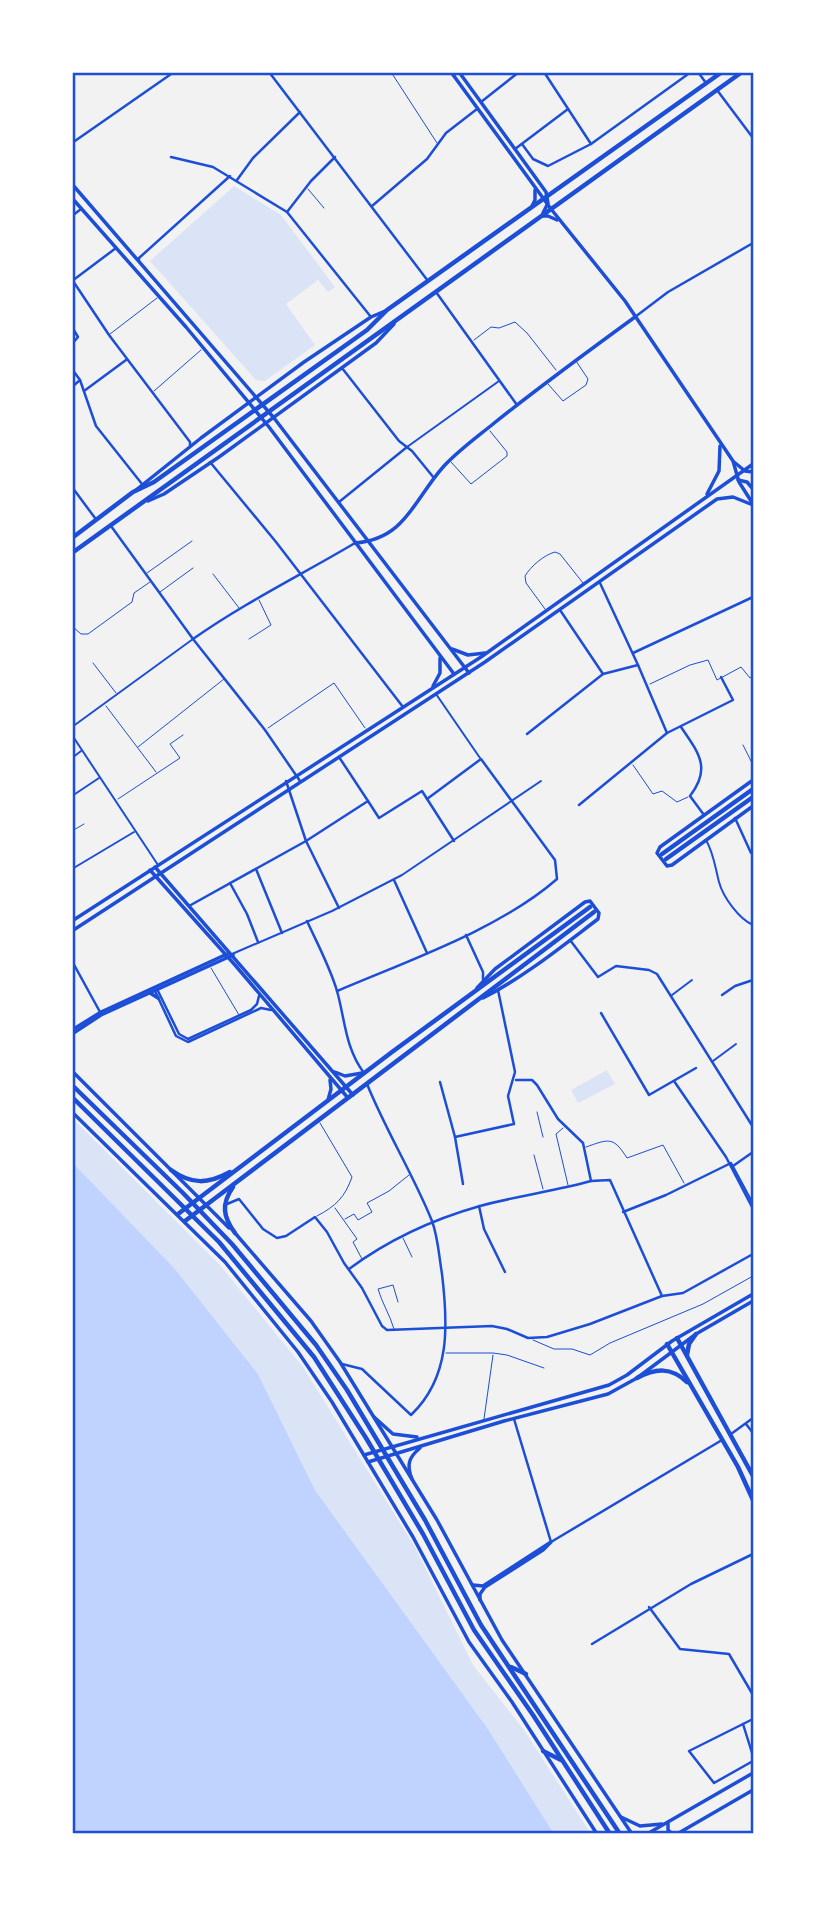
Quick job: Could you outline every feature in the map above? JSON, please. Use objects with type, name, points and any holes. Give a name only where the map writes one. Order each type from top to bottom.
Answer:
[{"type":"main road","points":[[451,72],[533,185],[545,197]]},
{"type":"main road","points":[[459,72],[538,181],[550,207],[625,301],[733,461],[744,470],[753,472]]},
{"type":"main road","points":[[133,492],[154,482],[367,330],[387,310],[723,72]]},
{"type":"main road","points":[[72,553],[143,503],[159,488],[395,322],[550,207],[742,72]]},
{"type":"main road","points":[[538,181],[548,188],[561,187]]},
{"type":"main road","points":[[72,184],[274,418],[469,673]]},
{"type":"main road","points":[[532,206],[536,196],[533,185]]},
{"type":"main road","points":[[72,198],[266,423],[458,680]]},
{"type":"main road","points":[[539,217],[548,216],[563,224]]},
{"type":"main road","points":[[72,538],[249,402],[371,317],[387,310]]},
{"type":"main road","points":[[355,543],[384,537],[402,522],[450,461],[558,373],[635,317]]},
{"type":"main road","points":[[143,503],[164,494],[274,418],[376,343],[395,322]]},
{"type":"main road","points":[[704,499],[720,467],[719,441]]},
{"type":"main road","points":[[733,461],[738,477],[753,504]]},
{"type":"main road","points":[[72,921],[465,668],[753,464]]},
{"type":"main road","points":[[738,477],[753,489]]},
{"type":"main road","points":[[72,931],[469,673],[717,499],[730,497],[753,504]]},
{"type":"main road","points":[[448,646],[468,655],[490,650]]},
{"type":"main road","points":[[430,690],[440,673],[438,653]]},
{"type":"main road","points":[[753,780],[657,852],[669,866],[753,806]]},
{"type":"main road","points":[[753,789],[664,857],[753,797]]},
{"type":"main road","points":[[157,866],[161,874],[354,1094]]},
{"type":"main road","points":[[169,883],[167,874],[170,868]]},
{"type":"main road","points":[[150,870],[348,1099]]},
{"type":"main road","points":[[142,886],[152,883],[164,887]]},
{"type":"main road","points":[[476,989],[495,969],[585,902],[590,901],[599,912],[600,917],[570,940],[483,998]]},
{"type":"main road","points":[[178,1214],[590,906]]},
{"type":"main road","points":[[185,1222],[594,912]]},
{"type":"main road","points":[[218,948],[218,960]]},
{"type":"main road","points":[[72,1032],[101,1013],[232,954]]},
{"type":"main road","points":[[218,960],[233,963]]},
{"type":"main road","points":[[101,1013],[209,964]]},
{"type":"main road","points":[[148,993],[160,997],[164,986]]},
{"type":"main road","points":[[333,1071],[345,1076],[364,1073]]},
{"type":"main road","points":[[72,1072],[235,1233],[311,1321],[342,1364],[412,1479],[445,1534],[480,1602],[632,1834]]},
{"type":"main road","points":[[326,1101],[331,1090],[328,1075]]},
{"type":"main road","points":[[72,1085],[200,1210],[240,1253],[316,1345],[425,1520],[481,1625],[620,1834]]},
{"type":"main road","points":[[72,1097],[233,1257],[306,1346],[374,1452],[474,1630],[610,1834]]},
{"type":"main road","points":[[72,1112],[225,1262],[298,1352],[332,1402],[413,1537],[464,1633],[597,1834]]},
{"type":"main road","points":[[171,1170],[185,1180],[204,1182],[246,1163]]},
{"type":"main road","points":[[235,1233],[226,1220],[224,1205],[230,1191],[241,1178]]},
{"type":"main road","points":[[364,1455],[609,1385],[627,1375],[667,1344],[753,1294]]},
{"type":"main road","points":[[637,1378],[680,1344],[753,1301]]},
{"type":"main road","points":[[689,1359],[687,1347],[696,1334]]},
{"type":"main road","points":[[677,1338],[752,1468],[753,1476]]},
{"type":"main road","points":[[667,1344],[753,1500]]},
{"type":"main road","points":[[368,1462],[514,1419],[599,1398],[654,1370],[668,1370],[682,1377],[693,1389]]},
{"type":"main road","points":[[373,1417],[399,1437],[426,1437]]},
{"type":"main road","points":[[412,1479],[408,1467],[410,1458],[423,1446]]},
{"type":"main road","points":[[470,1582],[475,1586],[483,1586],[551,1542]]},
{"type":"main road","points":[[480,1602],[480,1594],[485,1587],[551,1542]]},
{"type":"main road","points":[[508,1666],[526,1674]]},
{"type":"main road","points":[[543,1751],[563,1762]]},
{"type":"main road","points":[[648,1834],[753,1773]]},
{"type":"main road","points":[[668,1822],[668,1830],[675,1834],[753,1790]]},
{"type":"main road","points":[[621,1817],[640,1826],[656,1826],[668,1822]]},
{"type":"street","points":[[72,143],[174,72]]},
{"type":"street","points":[[269,72],[428,281]]},
{"type":"street","points":[[481,102],[519,72]]},
{"type":"street","points":[[544,72],[591,144]]},
{"type":"street","points":[[522,144],[533,159],[548,166],[591,144],[691,72]]},
{"type":"street","points":[[698,72],[706,83]]},
{"type":"street","points":[[716,89],[753,138]]},
{"type":"street","points":[[372,206],[411,174],[453,127],[477,108]]},
{"type":"street","points":[[515,149],[568,109]]},
{"type":"street","points":[[237,180],[253,158],[300,112]]},
{"type":"street","points":[[171,157],[213,166],[287,212],[371,317]]},
{"type":"street","points":[[287,212],[335,158]]},
{"type":"street","points":[[139,260],[230,176]]},
{"type":"street","points":[[72,216],[81,209]]},
{"type":"street","points":[[635,317],[668,292],[753,243]]},
{"type":"street","points":[[116,248],[72,281],[126,359],[190,442],[188,448]]},
{"type":"street","points":[[436,292],[517,405]]},
{"type":"street","points":[[72,327],[78,337],[72,344]]},
{"type":"street","points":[[84,391],[126,359]]},
{"type":"street","points":[[342,368],[399,441],[435,478]]},
{"type":"street","points":[[72,369],[80,380],[96,426],[142,484]]},
{"type":"street","points":[[72,387],[80,380]]},
{"type":"street","points":[[339,502],[407,447],[500,381]]},
{"type":"street","points":[[210,462],[302,575],[403,707]]},
{"type":"street","points":[[72,487],[97,520]]},
{"type":"street","points":[[111,526],[193,639],[265,730],[300,781]]},
{"type":"street","points":[[72,727],[239,608],[355,543]]},
{"type":"street","points":[[599,582],[667,733]]},
{"type":"street","points":[[633,653],[753,597]]},
{"type":"street","points":[[559,610],[603,674]]},
{"type":"street","points":[[527,734],[603,674],[638,665]]},
{"type":"street","points":[[579,805],[667,733],[733,699],[721,677]]},
{"type":"street","points":[[337,991],[466,935],[540,894],[557,879],[555,860],[474,752],[436,694]]},
{"type":"street","points":[[681,726],[697,752],[703,768],[690,796],[704,815]]},
{"type":"street","points":[[72,735],[157,866]]},
{"type":"street","points":[[72,758],[82,751]]},
{"type":"street","points":[[338,757],[379,818],[422,791],[454,841]]},
{"type":"street","points":[[427,799],[481,759]]},
{"type":"street","points":[[72,796],[100,778]]},
{"type":"street","points":[[286,781],[306,841],[339,908]]},
{"type":"street","points":[[232,954],[339,908],[394,880],[541,781]]},
{"type":"street","points":[[189,906],[306,841],[368,801]]},
{"type":"street","points":[[735,818],[751,853],[753,852]]},
{"type":"street","points":[[72,869],[135,831]]},
{"type":"street","points":[[706,840],[715,857],[722,890],[743,918],[753,925]]},
{"type":"street","points":[[256,869],[282,933]]},
{"type":"street","points":[[394,880],[427,953]]},
{"type":"street","points":[[230,883],[258,942]]},
{"type":"street","points":[[307,920],[337,991],[346,1035],[355,1061],[364,1073]]},
{"type":"street","points":[[466,935],[482,972],[482,983]]},
{"type":"street","points":[[570,940],[598,977],[616,966],[649,970],[657,974],[753,1126]]},
{"type":"street","points":[[72,961],[101,1013]]},
{"type":"street","points":[[671,996],[692,980]]},
{"type":"street","points":[[722,995],[753,980]]},
{"type":"street","points":[[155,988],[174,1031],[183,1041],[192,1041],[261,1008],[271,1010]]},
{"type":"street","points":[[455,1137],[514,1124],[508,1096],[515,1072],[498,990]]},
{"type":"street","points":[[240,1017],[256,1007],[259,993]]},
{"type":"street","points":[[601,1013],[649,1096],[696,1068]]},
{"type":"street","points":[[712,1061],[736,1044]]},
{"type":"street","points":[[514,1081],[532,1080],[565,1127],[583,1143],[591,1181]]},
{"type":"street","points":[[440,1082],[455,1137],[463,1184]]},
{"type":"street","points":[[675,1082],[726,1157],[753,1207]]},
{"type":"street","points":[[342,1364],[362,1369],[411,1415],[431,1387],[444,1353],[447,1328],[438,1248],[432,1222],[367,1084]]},
{"type":"street","points":[[623,1212],[731,1166],[753,1152]]},
{"type":"street","points":[[348,1269],[402,1236],[432,1222],[479,1206],[591,1181],[610,1180],[662,1296]]},
{"type":"street","points":[[224,1205],[239,1199],[263,1229],[277,1238],[286,1236],[314,1217],[327,1232],[348,1269],[362,1287],[382,1326],[394,1331],[492,1326],[528,1338],[547,1337],[590,1324],[662,1296],[683,1293],[753,1254]]},
{"type":"street","points":[[479,1206],[484,1229],[505,1272]]},
{"type":"street","points":[[731,1434],[753,1418]]},
{"type":"street","points":[[514,1419],[551,1542],[722,1440]]},
{"type":"street","points":[[747,1423],[753,1433]]},
{"type":"street","points":[[592,1644],[649,1607],[753,1554]]},
{"type":"street","points":[[649,1607],[680,1649],[729,1654],[753,1695]]},
{"type":"street","points":[[743,1724],[753,1759],[714,1783],[689,1751],[743,1724],[753,1719]]},
{"type":"lane","points":[[391,72],[438,143]]},
{"type":"lane","points":[[306,188],[324,208]]},
{"type":"lane","points":[[109,335],[159,296]]},
{"type":"lane","points":[[472,341],[491,327],[499,328],[515,322],[558,373]]},
{"type":"lane","points":[[153,393],[204,348]]},
{"type":"lane","points":[[547,382],[561,401],[586,386],[588,379],[575,360]]},
{"type":"lane","points":[[450,461],[471,484],[507,456],[505,449],[488,428]]},
{"type":"lane","points":[[145,574],[192,541]]},
{"type":"lane","points":[[547,611],[526,583],[525,576],[530,568],[546,556],[555,552],[563,556],[584,585]]},
{"type":"lane","points":[[159,593],[193,568]]},
{"type":"lane","points":[[213,574],[239,608]]},
{"type":"lane","points":[[72,626],[81,634],[91,632],[132,602],[134,593],[151,582]]},
{"type":"lane","points":[[249,639],[271,625],[258,598]]},
{"type":"lane","points":[[647,685],[690,665],[708,660],[717,680],[741,667],[750,678],[753,676]]},
{"type":"lane","points":[[93,663],[118,695]]},
{"type":"lane","points":[[138,747],[224,679]]},
{"type":"lane","points":[[265,730],[334,683],[367,730]]},
{"type":"lane","points":[[104,704],[157,773]]},
{"type":"lane","points":[[116,801],[180,758],[170,744],[183,735]]},
{"type":"lane","points":[[743,745],[753,765]]},
{"type":"lane","points":[[631,763],[653,794],[662,791],[677,802],[690,796]]},
{"type":"lane","points":[[72,831],[84,824]]},
{"type":"lane","points":[[209,964],[240,1017]]},
{"type":"lane","points":[[537,1112],[543,1137]]},
{"type":"lane","points":[[314,1217],[334,1206],[345,1195],[352,1177],[318,1121]]},
{"type":"lane","points":[[565,1127],[556,1134],[568,1187]]},
{"type":"lane","points":[[583,1147],[610,1140],[617,1143],[627,1158],[663,1145],[685,1185]]},
{"type":"lane","points":[[534,1155],[544,1192]]},
{"type":"lane","points":[[345,1219],[354,1213],[358,1220],[372,1212],[367,1203],[390,1191],[409,1175]]},
{"type":"lane","points":[[334,1206],[357,1239],[353,1242],[362,1259]]},
{"type":"lane","points":[[402,1236],[412,1257]]},
{"type":"lane","points":[[528,1338],[554,1349],[572,1349],[590,1355],[610,1343],[703,1304],[753,1276]]},
{"type":"lane","points":[[394,1331],[378,1289],[393,1285],[398,1302]]},
{"type":"lane","points":[[444,1353],[507,1355],[544,1368]]},
{"type":"lane","points":[[484,1419],[493,1353]]},
{"type":"shaded area","points":[[234,186],[281,215],[335,287],[328,292],[318,280],[286,304],[315,345],[265,381],[256,380],[150,261]]},
{"type":"shaded area","points":[[607,1070],[615,1084],[578,1103],[571,1090]]},
{"type":"shaded area","points":[[72,1118],[219,1264],[303,1367],[415,1547],[473,1665],[524,1730],[591,1834],[554,1834],[488,1729],[315,1490],[258,1374],[175,1269],[72,1162]]},
{"type":"water","points":[[72,1162],[175,1269],[258,1374],[315,1490],[488,1729],[554,1834],[72,1834]]}]
